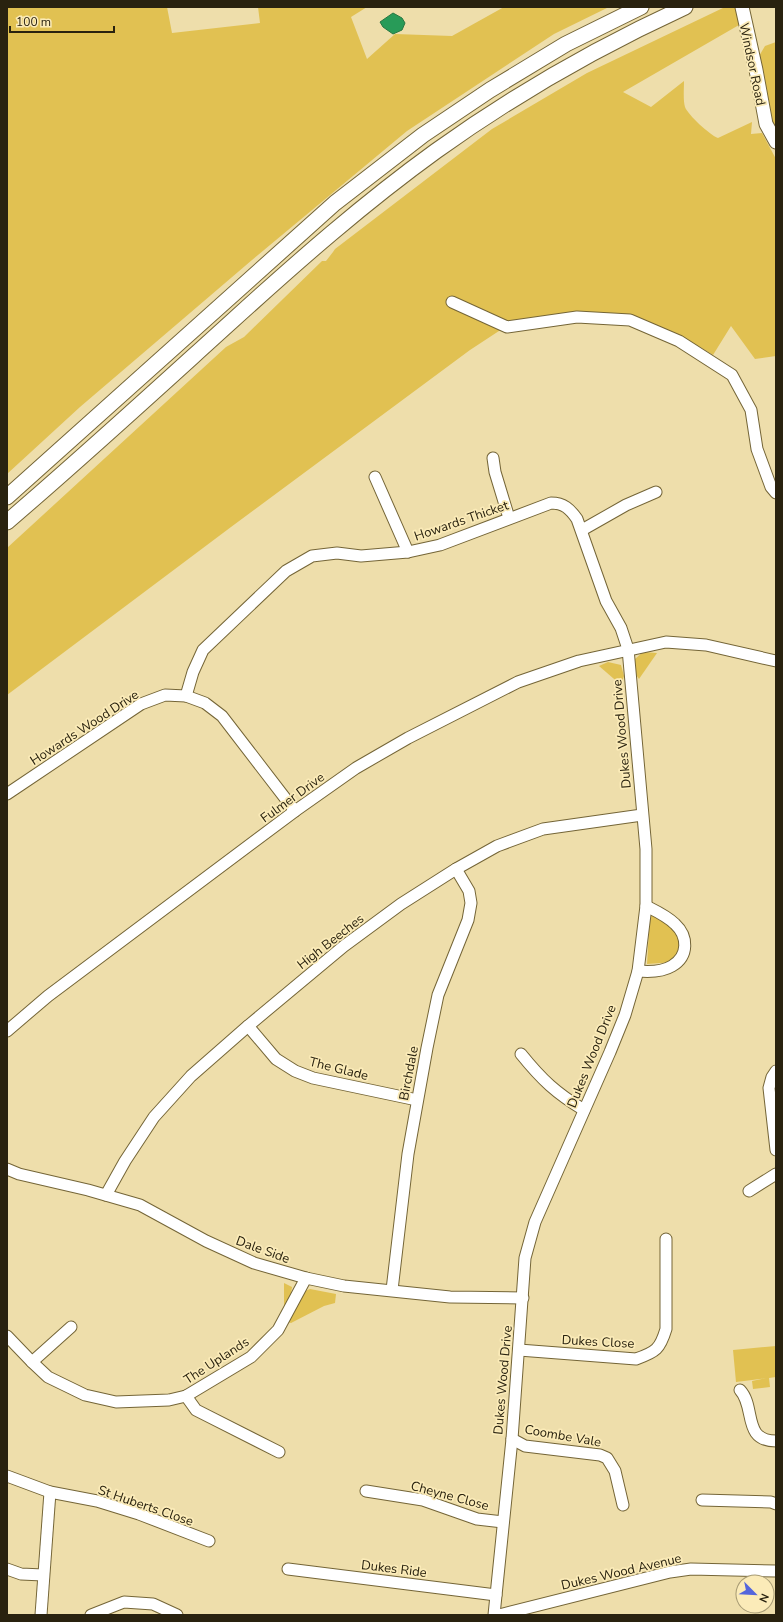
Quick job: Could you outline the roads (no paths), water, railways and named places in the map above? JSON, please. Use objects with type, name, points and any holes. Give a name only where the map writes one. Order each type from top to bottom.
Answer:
[{"type":"highway","points":[[7,497],[335,203],[423,135],[490,90],[566,44],[640,7]]},
{"type":"highway","points":[[7,522],[110,432],[283,275],[371,200],[424,160],[494,111],[561,70],[622,37],[685,7]]},
{"type":"main road","name":"Windsor Road","points":[[742,7],[766,124],[776,142]]},
{"type":"street","points":[[452,302],[507,327],[577,317],[630,320],[679,342],[732,376],[751,410],[757,449],[771,487],[776,493]]},
{"type":"street","points":[[493,458],[495,472],[509,518]]},
{"type":"street","points":[[375,477],[408,552]]},
{"type":"street","points":[[582,530],[626,505],[656,492]]},
{"type":"street","name":"Howards Thicket","points":[[186,696],[192,672],[203,650],[286,571],[312,556],[337,553],[360,556],[408,552],[440,544],[551,503],[560,503],[570,509],[578,519],[606,601],[621,628],[628,649]]},
{"type":"street","points":[[628,649],[666,642],[706,645],[776,661]]},
{"type":"street","name":"Fulmer Drive","points":[[7,1031],[48,996],[356,768],[408,738],[518,682],[579,661],[628,649]]},
{"type":"street","name":"Dukes Wood Drive","points":[[494,1615],[512,1440],[525,1258],[535,1222],[625,1015],[638,971],[646,906],[646,849],[628,649]]},
{"type":"street","name":"Howards Wood Drive","points":[[7,794],[141,704],[165,695],[186,696],[205,703],[222,716],[295,812]]},
{"type":"street","name":"High Beeches","points":[[106,1195],[125,1161],[154,1117],[191,1076],[344,946],[401,904],[456,869],[497,846],[543,829],[642,814]]},
{"type":"street","name":"Birchdale","points":[[392,1290],[408,1154],[438,995],[468,920],[471,904],[469,891],[456,869]]},
{"type":"street","points":[[638,971],[652,972],[671,967],[680,958],[685,949],[683,933],[675,924],[646,906]]},
{"type":"street","name":"The Glade","points":[[248,1026],[276,1059],[295,1071],[313,1078],[417,1100]]},
{"type":"street","points":[[521,1054],[540,1077],[561,1096],[584,1110]]},
{"type":"street","points":[[776,1071],[772,1077],[769,1088],[776,1150]]},
{"type":"street","name":"Dale Side","points":[[7,1169],[19,1174],[106,1195],[140,1205],[206,1241],[254,1263],[306,1278],[344,1286],[392,1290],[450,1298],[523,1298]]},
{"type":"street","points":[[750,1191],[776,1174]]},
{"type":"street","name":"Dukes Close","points":[[519,1350],[636,1359],[652,1354],[662,1342],[666,1329],[666,1239]]},
{"type":"street","name":"The Uplands","points":[[7,1336],[48,1377],[85,1396],[116,1402],[169,1400],[186,1396],[257,1352],[278,1330],[306,1278]]},
{"type":"street","points":[[32,1362],[71,1327]]},
{"type":"street","points":[[740,1390],[745,1398],[753,1430],[762,1437],[776,1441]]},
{"type":"street","points":[[186,1396],[196,1410],[279,1452]]},
{"type":"street","name":"Coombe Vale","points":[[512,1440],[525,1446],[600,1455],[607,1458],[615,1471],[623,1505]]},
{"type":"street","name":"St Huberts Close","points":[[7,1476],[50,1492],[97,1502],[139,1514],[208,1541]]},
{"type":"street","name":"Cheyne Close","points":[[366,1491],[423,1500],[477,1519],[504,1522]]},
{"type":"street","points":[[42,1615],[43,1575],[50,1492]]},
{"type":"street","points":[[702,1500],[771,1502],[776,1504]]},
{"type":"street","points":[[7,1569],[21,1574],[43,1575]]},
{"type":"street","name":"Dukes Ride","points":[[288,1569],[496,1594]]},
{"type":"street","name":"Dukes Wood Avenue","points":[[499,1615],[670,1572],[691,1569],[776,1571]]},
{"type":"street","points":[[91,1615],[124,1602],[153,1604],[177,1615]]}]
